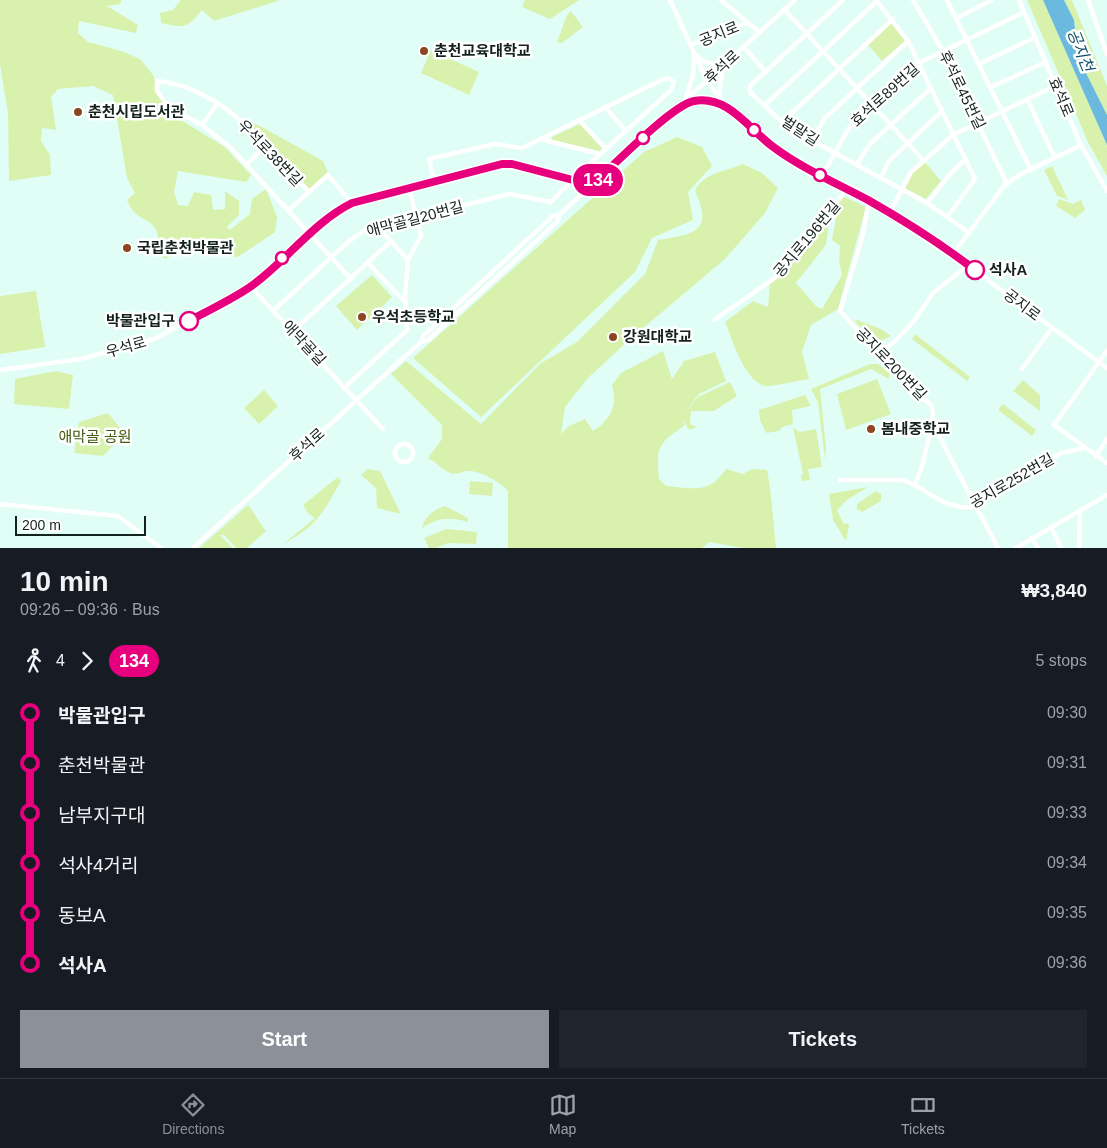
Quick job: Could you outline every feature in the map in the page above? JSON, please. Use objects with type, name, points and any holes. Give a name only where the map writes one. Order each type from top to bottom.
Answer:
[{"type":"street","name":"공지로","points":[[670,0],[707,81],[730,109],[772,146],[822,176],[913,225],[1107,368]]},
{"type":"street","points":[[721,0],[760,32]]},
{"type":"street","name":"후석로","points":[[193,548],[421,342],[428,340],[558,221],[559,215],[795,0]]},
{"type":"street","name":"벌말길","points":[[843,0],[750,86],[750,92],[782,122],[813,141],[902,188],[968,232]]},
{"type":"street","points":[[765,105],[876,0],[893,19],[908,41],[975,179],[947,217]]},
{"type":"street","name":"후석로45번길","points":[[913,0],[943,51],[1007,184]]},
{"type":"street","points":[[947,0],[968,39],[1031,170]]},
{"type":"street","points":[[957,18],[992,0]]},
{"type":"street","name":"효석로","points":[[1019,0],[1081,145],[1107,191]]},
{"type":"street","points":[[1088,0],[1107,54]]},
{"type":"street","points":[[784,9],[924,161]]},
{"type":"street","name":"효석로89번길","points":[[822,176],[849,128],[872,104],[919,63],[1024,12]]},
{"type":"street","points":[[782,122],[893,19]]},
{"type":"street","name":"공지로","points":[[691,45],[747,23]]},
{"type":"street","points":[[979,64],[1036,37]]},
{"type":"street","points":[[813,141],[824,119],[855,88],[908,41]]},
{"type":"street","points":[[744,47],[766,72]]},
{"type":"street","points":[[694,53],[704,62],[723,66],[718,96]]},
{"type":"street","points":[[686,100],[693,74],[694,53]]},
{"type":"street","points":[[991,87],[1046,62]]},
{"type":"street","points":[[434,181],[429,160],[495,144],[522,148],[664,79],[668,78],[674,82],[671,90],[574,178]]},
{"type":"street","name":"우석로38번길","points":[[351,279],[231,148],[202,125],[169,107],[157,91],[157,81],[196,92],[217,104],[250,128],[309,192],[328,175],[352,203]]},
{"type":"street","points":[[890,213],[911,172],[953,134],[1055,86]]},
{"type":"street","points":[[857,164],[870,144],[931,88]]},
{"type":"street","points":[[1027,99],[1055,158]]},
{"type":"street","points":[[680,105],[694,101],[711,101],[730,109]]},
{"type":"street","points":[[202,125],[217,104]]},
{"type":"street","points":[[605,107],[626,131]]},
{"type":"street","points":[[881,177],[888,161],[942,111]]},
{"type":"street","points":[[579,120],[606,149]]},
{"type":"street","points":[[540,139],[600,154]]},
{"type":"street","points":[[953,254],[968,232],[1007,184],[1081,145]]},
{"type":"street","points":[[246,164],[266,146]]},
{"type":"street","points":[[927,203],[950,174],[966,159]]},
{"type":"street","name":"우석로","points":[[0,370],[82,359],[154,339],[251,286],[309,233],[339,209],[352,203],[502,164],[512,164],[574,178],[592,185]]},
{"type":"street","name":"애막골길20번길","points":[[274,310],[331,257],[365,230],[509,194],[551,202],[574,178]]},
{"type":"street","points":[[344,388],[407,330],[405,302],[408,260],[420,236],[418,216],[409,187]]},
{"type":"street","name":"공지로196번길","points":[[714,320],[782,273],[847,189]]},
{"type":"street","points":[[289,210],[309,192]]},
{"type":"street","name":"공지로200번길","points":[[869,201],[862,238],[840,311],[905,383],[930,405],[933,412],[932,423],[998,548]]},
{"type":"street","points":[[378,227],[408,260]]},
{"type":"street","points":[[293,331],[390,242]]},
{"type":"street","points":[[368,263],[405,302]]},
{"type":"street","points":[[878,354],[894,342],[914,321],[933,293],[968,265]]},
{"type":"street","name":"애막골길","points":[[251,286],[383,429]]},
{"type":"street","name":"공지로","points":[[1022,369],[1052,328]]},
{"type":"street","points":[[1107,351],[1098,361],[1054,426],[1107,463]]},
{"type":"street","points":[[915,486],[924,463],[932,423]]},
{"type":"street","points":[[1096,456],[1107,440]]},
{"type":"street","points":[[407,444],[412,448],[413,455],[409,460],[403,462],[395,457],[395,450],[398,445],[407,444]]},
{"type":"street","name":"공지로252번길","points":[[840,480],[903,480],[950,505],[963,508],[976,506],[1061,453],[1084,448]]},
{"type":"street","points":[[1016,548],[1107,495]]},
{"type":"street","points":[[0,504],[118,516],[161,548]]},
{"type":"street","points":[[1078,548],[1080,510]]},
{"type":"street","points":[[1051,527],[1062,548]]},
{"type":"street","points":[[1032,538],[1038,548]]},
{"type":"green space","points":[[0,0],[122,0],[120,4],[107,6],[138,25],[136,33],[79,21],[78,33],[88,42],[121,51],[140,59],[153,75],[166,111],[225,147],[251,175],[246,182],[178,171],[174,192],[178,205],[188,206],[194,192],[211,195],[213,210],[225,209],[225,191],[239,201],[239,215],[227,227],[230,230],[250,214],[252,199],[266,189],[277,217],[275,232],[238,257],[223,255],[218,245],[211,240],[205,239],[189,244],[166,259],[158,254],[159,240],[157,231],[153,225],[137,215],[127,200],[135,193],[127,178],[113,95],[93,86],[58,89],[51,97],[56,130],[42,128],[41,141],[50,155],[51,175],[9,181],[8,113],[0,65]]},
{"type":"green space","points":[[181,0],[281,0],[214,21],[202,10],[192,21],[184,26],[161,23],[160,13],[173,10]]},
{"type":"green space","points":[[525,0],[579,0],[550,19],[522,7]]},
{"type":"green space","points":[[1027,0],[1043,0],[1107,145],[1107,176],[1088,142]]},
{"type":"green space","points":[[1064,0],[1072,0],[1107,86],[1107,115],[1078,57],[1074,20]]},
{"type":"green space","points":[[571,11],[583,27],[562,43],[557,42],[567,15]]},
{"type":"green space","points":[[892,22],[906,40],[882,61],[868,45]]},
{"type":"green space","points":[[431,50],[479,72],[469,95],[421,73]]},
{"type":"green space","points":[[247,121],[260,126],[323,161],[328,173],[311,188],[308,188]]},
{"type":"green space","points":[[580,124],[603,147],[600,151],[552,140],[552,137]]},
{"type":"green space","points":[[677,137],[702,147],[712,166],[688,192],[693,220],[652,238],[635,272],[481,417],[413,358],[644,152]]},
{"type":"green space","points":[[925,162],[941,181],[926,199],[903,187],[914,170]]},
{"type":"green space","points":[[743,164],[762,173],[778,188],[765,213],[725,259],[629,340],[587,379],[565,407],[561,434],[569,426],[585,419],[593,431],[609,417],[614,399],[612,385],[621,373],[663,351],[672,379],[684,361],[715,352],[726,381],[699,394],[683,415],[698,397],[730,382],[737,396],[714,411],[691,411],[690,424],[697,427],[689,430],[683,419],[685,425],[664,442],[659,452],[659,479],[666,486],[699,488],[713,483],[726,469],[743,474],[752,469],[767,470],[776,548],[742,548],[709,542],[702,548],[508,548],[508,491],[501,484],[485,475],[470,471],[450,473],[428,458],[442,439],[442,425],[391,374],[406,361],[481,424],[541,363],[577,342],[645,274],[658,240],[682,236],[697,229],[701,223],[702,216],[695,191],[703,180],[716,173]]},
{"type":"green space","points":[[1052,166],[1068,200],[1057,196],[1044,170]]},
{"type":"green space","points":[[842,196],[866,207],[838,309],[811,325],[802,352],[809,379],[769,386],[758,383],[740,359],[725,322],[753,301],[768,307],[770,281],[780,272],[831,208],[826,245],[796,283],[816,306],[822,309],[842,275],[839,261],[840,246],[832,240],[839,201]]},
{"type":"green space","points":[[1059,199],[1073,204],[1081,200],[1085,210],[1075,218],[1056,206]]},
{"type":"green space","points":[[372,275],[392,297],[357,330],[336,306]]},
{"type":"green space","points":[[36,291],[45,347],[0,354],[0,296]]},
{"type":"green space","points":[[857,320],[881,329],[891,336],[877,343],[854,321]]},
{"type":"green space","points":[[915,334],[970,377],[967,381],[912,339]]},
{"type":"green space","points":[[870,364],[878,364],[889,373],[889,379],[871,369],[820,389],[826,448],[825,460],[818,402],[811,389]]},
{"type":"green space","points":[[56,371],[73,375],[69,409],[14,404],[15,379]]},
{"type":"green space","points":[[877,379],[891,414],[846,430],[837,394]]},
{"type":"green space","points":[[1023,380],[1040,395],[1040,411],[1013,391]]},
{"type":"green space","points":[[264,390],[278,406],[259,424],[244,408]]},
{"type":"green space","points":[[805,395],[811,406],[792,410],[793,424],[782,427],[779,431],[766,433],[760,420],[759,410]]},
{"type":"green space","points":[[1003,404],[1036,430],[1032,436],[998,410]]},
{"type":"green space","name":"애막골 공원","points":[[108,413],[125,434],[103,456],[74,453],[79,422]]},
{"type":"green space","points":[[793,427],[799,432],[816,429],[822,467],[808,469],[810,480],[802,481],[801,475],[803,474]]},
{"type":"green space","points":[[368,469],[380,471],[401,514],[377,508],[376,488],[361,475]]},
{"type":"green space","points":[[338,477],[341,481],[318,518],[304,531],[283,544],[315,518],[308,513],[303,505]]},
{"type":"green space","points":[[470,481],[493,483],[492,496],[469,494]]},
{"type":"green space","points":[[868,487],[847,500],[837,510],[844,524],[848,523],[849,526],[846,541],[833,520],[829,494]]},
{"type":"green space","points":[[876,491],[881,494],[881,501],[862,512],[857,509],[857,504]]},
{"type":"green space","points":[[248,505],[266,531],[247,548],[236,548],[224,535],[220,535],[233,548],[199,548]]},
{"type":"green space","points":[[445,506],[468,518],[468,522],[444,519],[422,528],[430,514]]},
{"type":"green space","points":[[446,529],[477,532],[476,544],[448,543],[436,548],[429,548],[424,538]]},
{"type":"water","points":[[1043,0],[1064,0],[1074,20],[1078,57],[1107,115],[1107,145]]},
{"type":"bus line","name":"134","points":[[189,321],[251,286],[309,233],[339,209],[352,203],[502,164],[512,164],[574,178],[592,185],[680,105],[703,100],[716,102],[730,109],[772,146],[802,165],[913,225],[975,270]]},
{"type":"place","name":"춘천교육대학교","points":[[424,51]]},
{"type":"place","name":"춘천시립도서관","points":[[78,112]]},
{"type":"place","name":"국립춘천박물관","points":[[127,248]]},
{"type":"place","name":"석사A","points":[[975,270]]},
{"type":"place","name":"우석초등학교","points":[[362,317]]},
{"type":"place","name":"박물관입구","points":[[189,321]]},
{"type":"place","name":"강원대학교","points":[[613,337]]},
{"type":"place","name":"봄내중학교","points":[[871,429]]},
{"type":"water label","name":"공지천","points":[[1081,50]]}]
